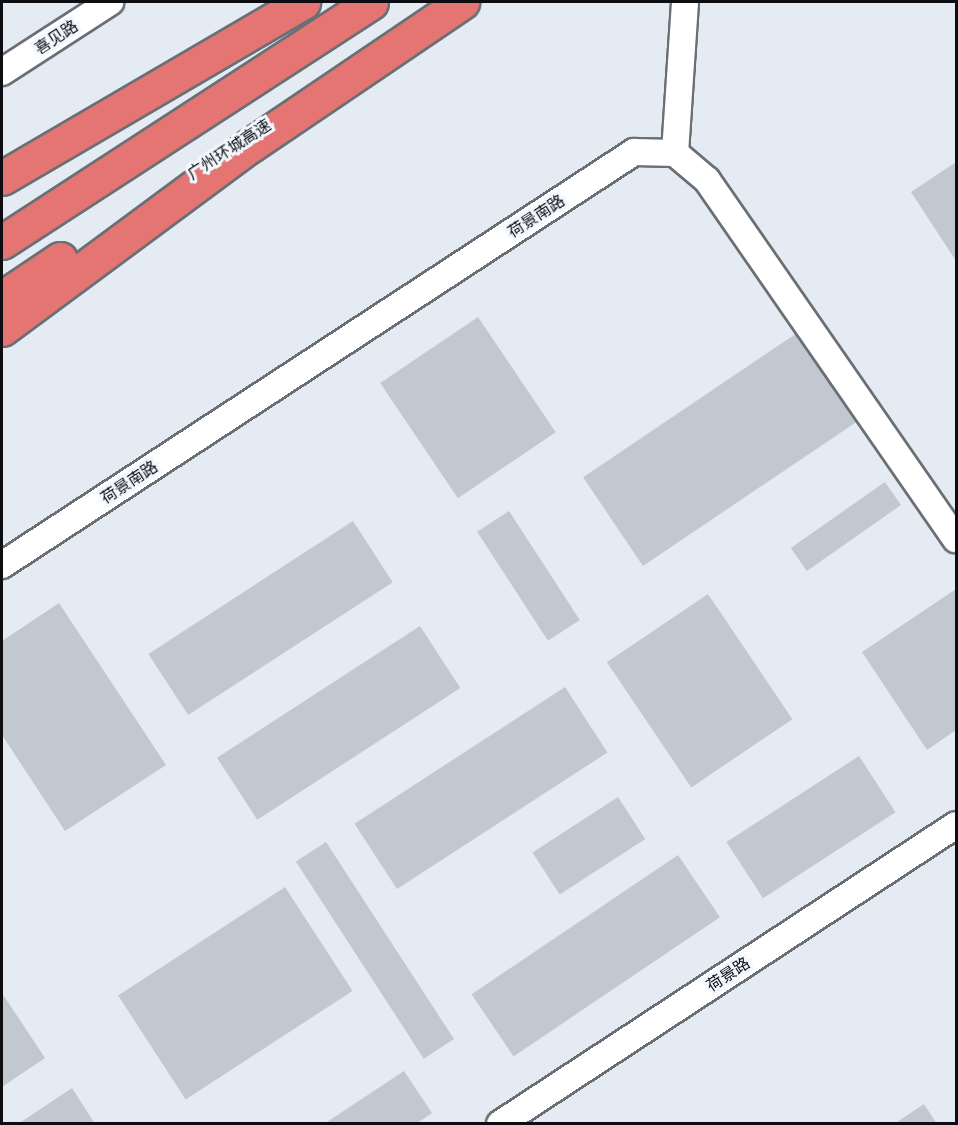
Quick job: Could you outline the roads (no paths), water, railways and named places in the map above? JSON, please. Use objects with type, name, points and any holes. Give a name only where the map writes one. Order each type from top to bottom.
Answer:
[{"type":"highway","points":[[2,178],[303,2]]},
{"type":"highway","points":[[2,242],[371,2]]},
{"type":"highway","name":"广州环城高速","points":[[2,298],[456,2]]},
{"type":"highway","points":[[2,329],[260,138],[462,2]]},
{"type":"street","name":"喜见路","points":[[2,72],[110,2]]},
{"type":"street","points":[[685,2],[675,153],[707,180],[957,539]]},
{"type":"street","name":"荷景南路","points":[[2,565],[634,152],[675,153]]},
{"type":"street","name":"荷景路","points":[[500,1124],[957,825]]}]
